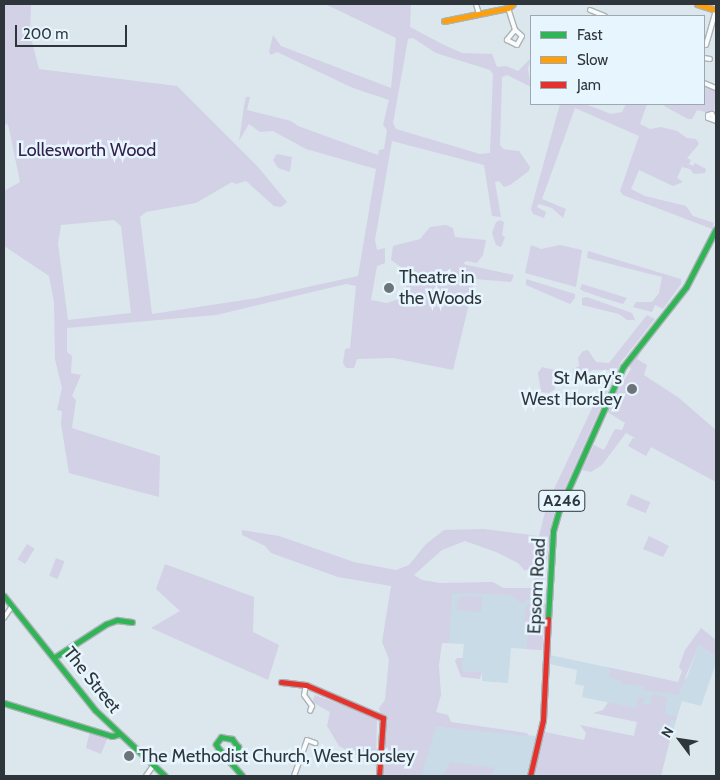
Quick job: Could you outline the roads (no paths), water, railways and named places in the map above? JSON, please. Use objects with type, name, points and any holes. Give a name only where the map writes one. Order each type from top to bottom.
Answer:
[{"type":"street","points":[[476,4],[479,14]]},
{"type":"street","points":[[701,4],[716,11],[706,45]]},
{"type":"street","points":[[444,22],[510,6],[515,30]]},
{"type":"street","points":[[590,10],[602,15]]},
{"type":"street","points":[[705,58],[710,59]]},
{"type":"street","name":"Epsom Road","points":[[530,776],[544,720],[552,539],[559,510],[623,367],[686,287],[716,228]]},
{"type":"street","name":"The Street","points":[[4,596],[55,657],[89,702],[119,734],[165,776]]},
{"type":"street","points":[[4,618],[12,606]]},
{"type":"street","points":[[55,657],[106,624],[117,620],[132,622]]},
{"type":"street","points":[[281,682],[306,686],[383,718],[379,776]]},
{"type":"street","points":[[306,686],[304,695],[312,706],[310,711]]},
{"type":"street","points":[[4,703],[112,736],[119,734]]},
{"type":"street","points":[[231,762],[238,747],[232,739],[221,737],[216,744],[218,748],[242,776]]},
{"type":"street","points":[[294,776],[307,740],[315,743]]},
{"type":"street","points":[[146,776],[153,766]]},
{"type":"place","name":"Theatre in the Woods","points":[[389,288]]},
{"type":"place","name":"St Mary's West Horsley","points":[[632,389]]},
{"type":"place","name":"The Methodist Church, West Horsley","points":[[129,756]]},
{"type":"park label","name":"Lollesworth Wood","points":[[87,150]]}]
